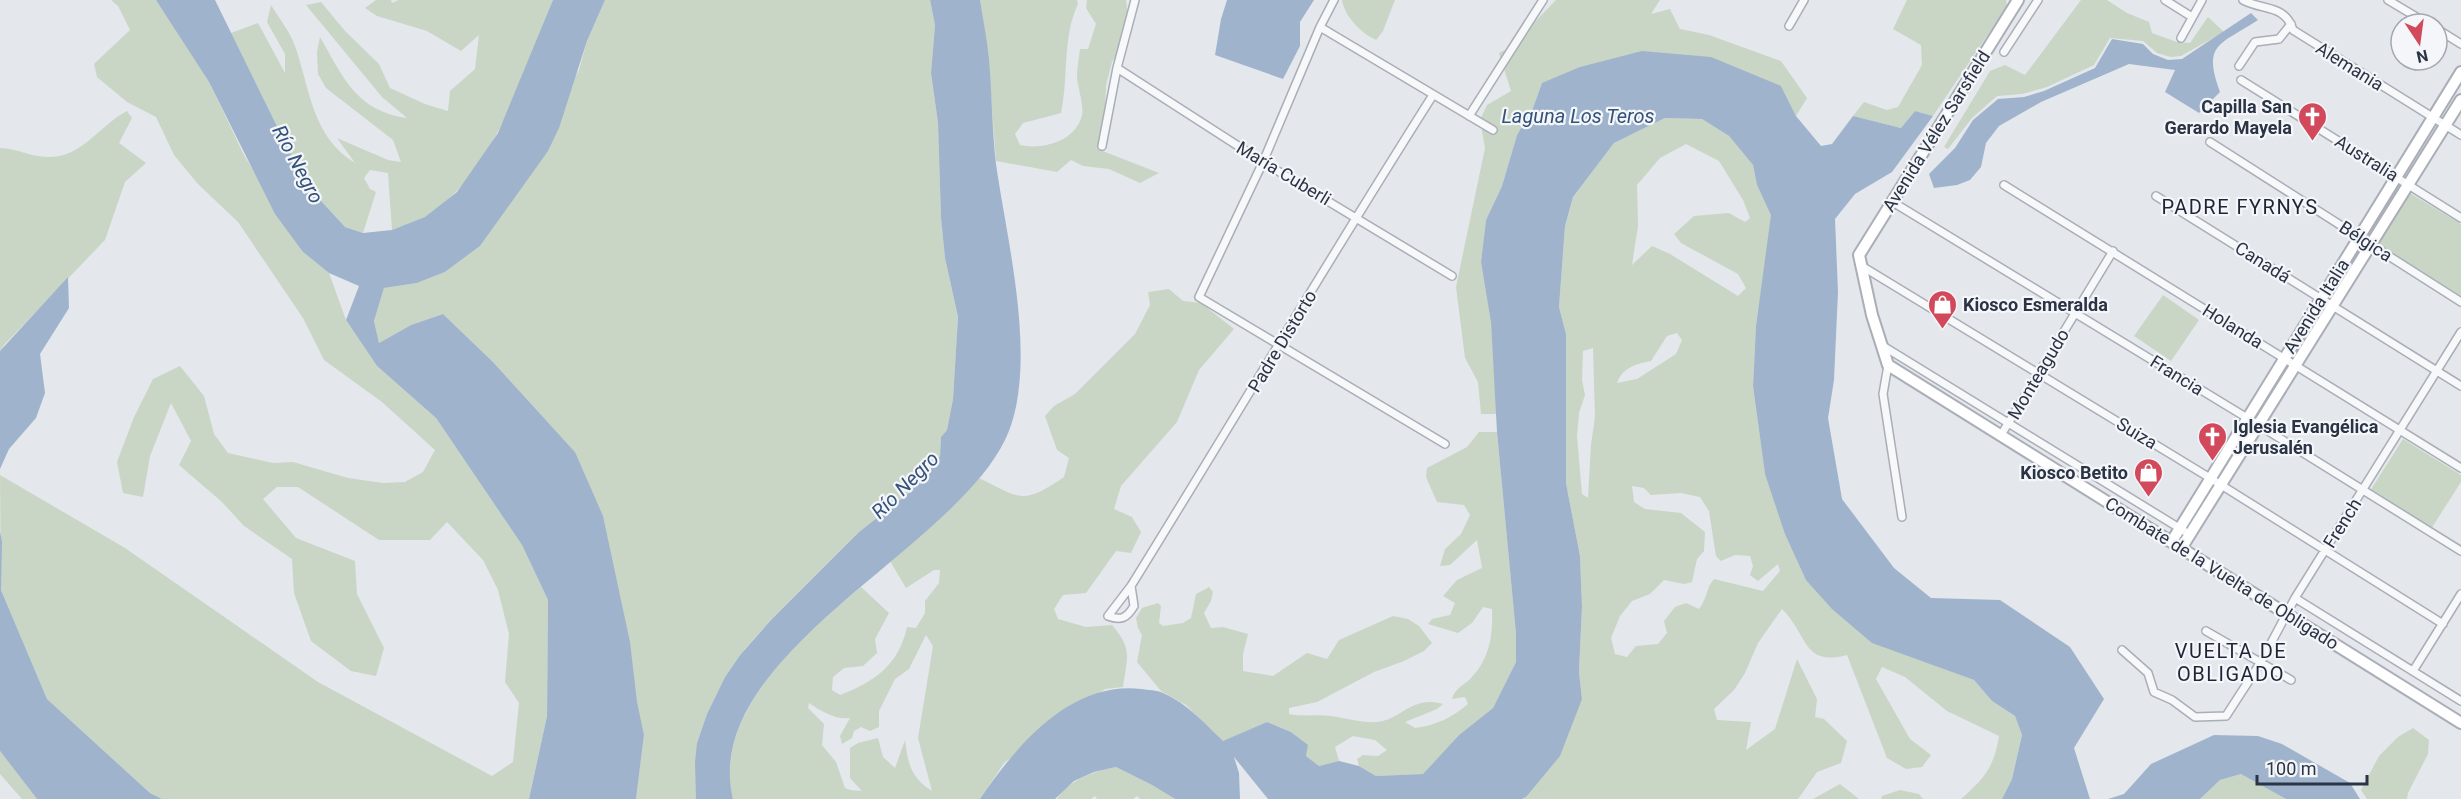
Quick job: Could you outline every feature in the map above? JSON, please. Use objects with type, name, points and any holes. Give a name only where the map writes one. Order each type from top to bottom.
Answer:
[{"type":"main road","name":"Avenida Vélez Sarsfield","points":[[1860,265],[1859,255],[1891,201],[2018,0]]},
{"type":"main road","name":"Avenida Italia","points":[[2177,544],[2252,421],[2284,358],[2461,72]]},
{"type":"main road","name":"Avenida Italia","points":[[2252,421],[2294,365],[2461,100]]},
{"type":"main road","points":[[1860,265],[1872,315],[1888,365]]},
{"type":"main road","name":"Combate de la Vuelta de Obligado","points":[[1888,365],[2461,723]]},
{"type":"street","points":[[1102,146],[1117,68],[1135,0]]},
{"type":"street","points":[[1334,0],[1320,27],[1263,162],[1199,297],[1445,444]]},
{"type":"street","points":[[1469,116],[1543,0]]},
{"type":"street","points":[[1789,26],[1804,0]]},
{"type":"street","name":"Avenida Vélez Sarsfield","points":[[2004,52],[2038,0]]},
{"type":"street","points":[[2165,0],[2192,17]]},
{"type":"street","points":[[2181,38],[2202,0]]},
{"type":"street","name":"Alemania","points":[[2243,0],[2282,13],[2289,19],[2293,30],[2461,135]]},
{"type":"street","points":[[2388,0],[2408,12]]},
{"type":"street","points":[[2239,66],[2255,42],[2279,39],[2291,24]]},
{"type":"street","points":[[1320,27],[1493,130]]},
{"type":"street","name":"María Cuberli","points":[[1117,68],[1263,162],[1452,276]]},
{"type":"street","name":"Australia","points":[[2241,80],[2461,218]]},
{"type":"street","name":"Padre Distorto","points":[[1131,586],[1134,606],[1128,616],[1118,620],[1108,616],[1131,586],[1280,346],[1356,217],[1434,95]]},
{"type":"street","name":"Bélgica","points":[[2210,142],[2461,302]]},
{"type":"street","name":"Holanda","points":[[2004,185],[2461,468]]},
{"type":"street","name":"Canadá","points":[[2156,196],[2461,386]]},
{"type":"street","name":"Francia","points":[[1891,201],[2461,551]]},
{"type":"street","name":"Monteagudo","points":[[2001,435],[2113,251]]},
{"type":"street","name":"Suiza","points":[[1860,265],[2215,481],[2443,624]]},
{"type":"street","name":"French","points":[[2122,650],[2148,673],[2154,692],[2195,717],[2226,716],[2260,662],[2295,598],[2461,332]]},
{"type":"street","points":[[1883,346],[2185,531]]},
{"type":"street","points":[[1888,365],[1883,394],[1902,517]]},
{"type":"street","points":[[2414,670],[2461,594]]},
{"type":"street","name":"Combate de la Vuelta de Obligado","points":[[2295,598],[2461,701]]},
{"type":"street","points":[[2206,631],[2291,680]]},
{"type":"green space","points":[[111,0],[156,0],[160,5],[209,82],[244,155],[303,252],[329,273],[346,320],[377,366],[436,418],[522,545],[548,600],[547,716],[529,799],[162,799],[150,793],[47,699],[1,590],[0,475],[125,548],[318,682],[492,776],[513,762],[519,703],[505,682],[509,634],[498,590],[483,560],[447,522],[430,540],[379,540],[298,487],[277,487],[263,499],[296,538],[355,561],[357,594],[384,648],[376,676],[351,671],[311,641],[294,593],[292,559],[244,526],[222,502],[179,465],[191,441],[171,403],[150,456],[143,497],[123,493],[117,462],[134,417],[153,379],[180,366],[204,396],[214,434],[228,453],[273,463],[293,462],[348,478],[383,483],[405,482],[423,472],[435,450],[382,402],[324,360],[303,318],[238,222],[197,183],[174,155],[156,117],[127,102],[97,77],[94,64],[130,30],[118,6]]},
{"type":"green space","points":[[376,0],[391,0],[392,3],[399,0],[553,0],[505,118],[471,174],[451,197],[427,216],[392,230],[388,173],[370,170],[364,178],[370,189],[376,192],[363,233],[345,227],[300,173],[231,33],[258,23],[285,73],[285,54],[267,22],[271,5],[293,41],[314,111],[330,140],[355,163],[337,138],[388,160],[401,162],[393,140],[326,88],[318,74],[317,52],[320,37],[344,78],[363,100],[375,108],[407,118],[382,97],[306,5],[321,2],[345,31],[379,64],[390,88],[425,104],[448,111],[450,91],[475,69],[479,35],[461,51],[427,31],[377,16],[365,8]]},
{"type":"green space","points":[[605,0],[930,0],[935,25],[931,73],[938,123],[941,218],[945,258],[958,317],[953,399],[947,430],[941,437],[940,456],[913,489],[859,532],[771,620],[745,649],[725,677],[707,714],[697,743],[696,799],[636,799],[644,735],[575,452],[493,362],[443,314],[411,325],[379,343],[374,321],[384,288],[417,283],[445,272],[480,246],[501,215],[579,70],[587,41]]},
{"type":"green space","points":[[980,0],[1077,0],[1068,44],[1061,113],[1023,123],[1015,134],[1020,145],[1038,146],[1065,138],[1073,132],[1082,115],[1077,78],[1080,49],[1088,49],[1096,24],[1086,8],[1087,0],[1126,0],[1129,25],[1124,44],[1112,62],[1106,85],[1100,150],[1159,173],[1140,183],[1109,169],[1083,166],[1071,160],[1057,172],[996,161],[988,56]]},
{"type":"green space","points":[[1342,0],[1395,0],[1383,31],[1376,40],[1355,24],[1346,12]]},
{"type":"green space","points":[[1556,0],[1660,0],[1651,14],[1670,9],[1680,29],[1709,35],[1781,61],[1807,98],[1796,116],[1781,86],[1542,83],[1533,108],[1517,135],[1502,186],[1486,220],[1481,262],[1491,323],[1497,414],[1481,414],[1478,382],[1465,358],[1456,287],[1485,148],[1480,120],[1487,105],[1511,91],[1499,53],[1518,43],[1525,32]]},
{"type":"green space","points":[[1907,0],[2006,0],[2007,6],[1933,116],[1915,111],[1901,128],[1853,116],[1864,102],[1887,110],[1898,107],[1922,65],[1921,45],[1893,29]]},
{"type":"green space","points":[[2081,0],[2107,0],[2127,13],[2149,22],[2152,33],[2177,42],[2190,43],[2208,17],[2224,32],[2181,56],[2171,57],[2157,53],[2143,41],[2110,38],[2094,65],[2047,87],[2022,94],[1997,96],[1972,118],[1948,149],[1944,147],[1990,71],[2005,65],[2025,75]]},
{"type":"green space","points":[[127,111],[132,118],[119,143],[146,163],[125,182],[105,240],[0,351],[0,148],[41,157],[60,156],[80,147]]},
{"type":"green space","points":[[1665,118],[1702,119],[1729,136],[1753,165],[1757,185],[1772,215],[1756,326],[1753,386],[1765,474],[1936,666],[1974,680],[1992,701],[2015,716],[2022,735],[2012,779],[2002,799],[1961,799],[1987,771],[1999,736],[1947,711],[1905,677],[1882,667],[1876,679],[1910,739],[1931,755],[1922,767],[1906,769],[1887,758],[1847,655],[1832,657],[1814,652],[1807,646],[1782,609],[1758,643],[1745,673],[1734,690],[1714,709],[1717,720],[1751,722],[1746,750],[1775,729],[1797,659],[1817,699],[1815,717],[1824,719],[1847,741],[1841,763],[1817,772],[1798,799],[1522,799],[1526,797],[1582,699],[1579,672],[1582,606],[1580,556],[1566,483],[1566,334],[1559,307],[1565,226],[1573,197],[1614,143]],"holes":[[[1686,144],[1719,161],[1743,200],[1750,218],[1745,222],[1729,213],[1694,216],[1674,234],[1681,243],[1738,274],[1746,288],[1738,296],[1670,254],[1652,246],[1632,265],[1638,226],[1637,185],[1660,158]],[[1677,333],[1682,340],[1676,354],[1637,379],[1617,383],[1626,370],[1651,361],[1667,336]],[[1593,348],[1595,417],[1588,498],[1582,494],[1577,436],[1579,413],[1585,395],[1582,380],[1583,351]],[[1632,486],[1644,488],[1651,495],[1681,493],[1700,497],[1709,511],[1716,556],[1721,561],[1735,555],[1750,556],[1753,566],[1750,575],[1758,581],[1778,564],[1780,571],[1763,591],[1714,579],[1699,609],[1686,603],[1675,607],[1664,621],[1667,633],[1658,644],[1636,646],[1627,657],[1615,654],[1611,638],[1620,616],[1632,601],[1650,594],[1664,580],[1684,584],[1692,582],[1697,559],[1704,551],[1705,532],[1681,513],[1645,509],[1634,502]]]},
{"type":"green space","points":[[2408,192],[2461,224],[2461,296],[2376,243]]},
{"type":"green space","points":[[1169,289],[1183,301],[1201,303],[1234,329],[1199,370],[1177,422],[1121,486],[1114,509],[1132,517],[1141,532],[1131,553],[1116,551],[1086,593],[1063,595],[1054,609],[1058,619],[1086,627],[1112,625],[1119,633],[1126,648],[1127,661],[1123,687],[1105,689],[1004,763],[980,799],[733,799],[730,767],[736,736],[749,707],[767,679],[813,629],[861,587],[889,613],[875,639],[877,653],[863,666],[844,668],[833,677],[832,690],[840,695],[874,678],[898,652],[907,627],[916,628],[925,613],[925,601],[939,583],[940,570],[934,570],[906,588],[890,561],[979,478],[1004,491],[1022,496],[1039,492],[1064,477],[1069,458],[1057,450],[1045,416],[1054,406],[1075,394],[1135,334],[1150,305],[1148,292]],"holes":[[[926,635],[933,646],[918,738],[932,791],[919,781],[912,770],[905,740],[895,768],[883,757],[878,738],[858,743],[850,748],[850,778],[862,791],[845,788],[836,762],[822,745],[824,724],[808,708],[809,703],[823,712],[850,718],[840,736],[842,744],[852,738],[854,731],[861,727],[870,731],[879,727],[879,711],[895,679],[909,669]]]},
{"type":"green space","points":[[2163,295],[2199,320],[2171,361],[2134,336]]},
{"type":"green space","points":[[1479,432],[1497,432],[1516,634],[1516,662],[1493,708],[1459,735],[1423,774],[1376,776],[1359,766],[1357,759],[1363,755],[1378,756],[1387,750],[1375,740],[1353,736],[1335,747],[1339,761],[1319,766],[1306,756],[1307,745],[1291,732],[1267,722],[1223,742],[1186,705],[1161,691],[1137,662],[1142,635],[1136,618],[1142,608],[1158,603],[1161,606],[1159,623],[1163,626],[1183,623],[1191,618],[1196,594],[1209,587],[1213,592],[1204,613],[1211,628],[1223,627],[1248,634],[1243,654],[1243,671],[1273,676],[1307,653],[1327,659],[1339,640],[1393,616],[1408,619],[1419,626],[1432,643],[1424,651],[1374,672],[1317,702],[1289,708],[1289,714],[1326,715],[1377,722],[1393,717],[1415,705],[1432,702],[1443,704],[1437,709],[1405,722],[1415,728],[1437,723],[1456,713],[1468,704],[1465,697],[1452,699],[1453,695],[1477,671],[1486,655],[1491,637],[1492,609],[1483,607],[1472,623],[1458,633],[1428,624],[1432,619],[1450,615],[1455,603],[1443,596],[1457,580],[1482,568],[1477,540],[1450,565],[1440,566],[1445,549],[1461,534],[1470,515],[1464,505],[1437,502],[1426,477],[1427,468],[1467,447]]},
{"type":"green space","points":[[2403,439],[2461,475],[2461,482],[2431,529],[2370,491]]},
{"type":"green space","points":[[2413,728],[2429,740],[2428,754],[2407,799],[2367,799],[2361,790],[2379,756],[2398,737]]},
{"type":"green space","points":[[0,751],[37,799],[22,799],[0,774]]},
{"type":"green space","points":[[1116,767],[1175,799],[1140,799],[1137,796],[1133,799],[1097,799],[1095,796],[1091,799],[1057,799],[1075,781]]},
{"type":"green space","points":[[2241,774],[2286,799],[2200,799],[2220,780]]},
{"type":"green space","points":[[1840,784],[1859,799],[1813,799]]},
{"type":"green space","points":[[1900,790],[1919,794],[1923,799],[1881,799],[1882,796]]},
{"type":"water","points":[[156,0],[215,0],[300,173],[345,227],[363,233],[392,230],[425,217],[457,192],[498,133],[553,0],[605,0],[587,41],[559,128],[548,151],[480,246],[445,272],[417,283],[384,288],[374,321],[379,343],[411,325],[443,314],[493,362],[575,452],[603,516],[630,642],[637,702],[644,735],[636,799],[529,799],[547,716],[548,600],[522,545],[436,418],[377,366],[346,320],[359,286],[329,273],[303,252],[275,214],[209,82]]},
{"type":"water","points":[[930,0],[980,0],[989,59],[996,164],[1018,304],[1020,377],[1015,411],[1005,440],[976,482],[935,524],[836,609],[790,653],[753,699],[733,747],[733,799],[696,799],[697,743],[707,714],[725,677],[741,654],[771,620],[859,532],[910,492],[940,456],[941,437],[947,430],[953,399],[958,317],[945,258],[941,218],[938,123],[931,73],[935,25]]},
{"type":"water","points":[[1227,0],[1314,0],[1300,22],[1300,46],[1283,79],[1215,55],[1221,19]]},
{"type":"water","points":[[2251,13],[2258,20],[2225,41],[2214,54],[2213,64],[2220,92],[2199,113],[2165,92],[2175,70],[2129,64],[2041,102],[1999,126],[1986,143],[1981,167],[1970,180],[1957,185],[1934,188],[1929,174],[1955,148],[1973,120],[1998,99],[2024,97],[2044,91],[2095,68],[2112,39],[2143,44],[2153,54],[2168,60],[2182,59]]},
{"type":"water","name":"Laguna Los Teros","points":[[1642,51],[1711,57],[1781,86],[1796,116],[1821,146],[1832,144],[1853,116],[1901,128],[1915,111],[1933,116],[1892,172],[1855,194],[1835,219],[1838,292],[1834,380],[1828,418],[1842,499],[1894,568],[1931,598],[2000,600],[2070,647],[2104,699],[2074,748],[2090,799],[2002,799],[2012,779],[2022,735],[2015,716],[1992,701],[1974,680],[1872,643],[1832,609],[1806,580],[1785,534],[1765,474],[1753,386],[1756,326],[1771,215],[1757,185],[1753,165],[1729,136],[1702,119],[1665,118],[1614,143],[1573,197],[1565,226],[1559,307],[1566,334],[1566,483],[1580,556],[1582,606],[1579,672],[1582,699],[1560,756],[1526,797],[1522,799],[1268,799],[1234,757],[1239,773],[1240,799],[1175,799],[1116,767],[1094,772],[1074,781],[1055,799],[980,799],[1010,758],[1047,721],[1068,706],[1091,695],[1115,689],[1141,689],[1172,697],[1188,708],[1223,741],[1267,722],[1291,732],[1308,745],[1306,756],[1319,766],[1339,761],[1359,766],[1376,776],[1423,774],[1459,735],[1493,708],[1516,662],[1516,634],[1497,432],[1491,323],[1481,262],[1486,220],[1502,186],[1517,135],[1533,108],[1542,83],[1580,67]]},
{"type":"water","points":[[68,277],[69,308],[40,354],[45,393],[36,418],[9,449],[0,469],[0,351]]},
{"type":"water","points":[[0,531],[2,542],[1,590],[47,699],[150,793],[162,799],[37,799],[0,751]]},
{"type":"water","points":[[2214,735],[2258,736],[2282,744],[2350,783],[2360,799],[2286,799],[2241,774],[2220,780],[2200,799],[2108,799],[2124,794],[2151,764]]},
{"type":"place","name":"Capilla San Gerardo Mayela","points":[[2313,142]]},
{"type":"place","name":"Kiosco Esmeralda","points":[[1942,330]]},
{"type":"place","name":"Iglesia Evangélica Jerusalén","points":[[2212,462]]},
{"type":"place","name":"Kiosco Betito","points":[[2149,498]]},
{"type":"district","name":"PADRE FYRNYS","points":[[2240,207]]},
{"type":"district","name":"VUELTA DE OBLIGADO","points":[[2231,662]]},
{"type":"water label","name":"Río Negro","points":[[298,164]]},
{"type":"water label","name":"Río Negro","points":[[905,485]]}]
